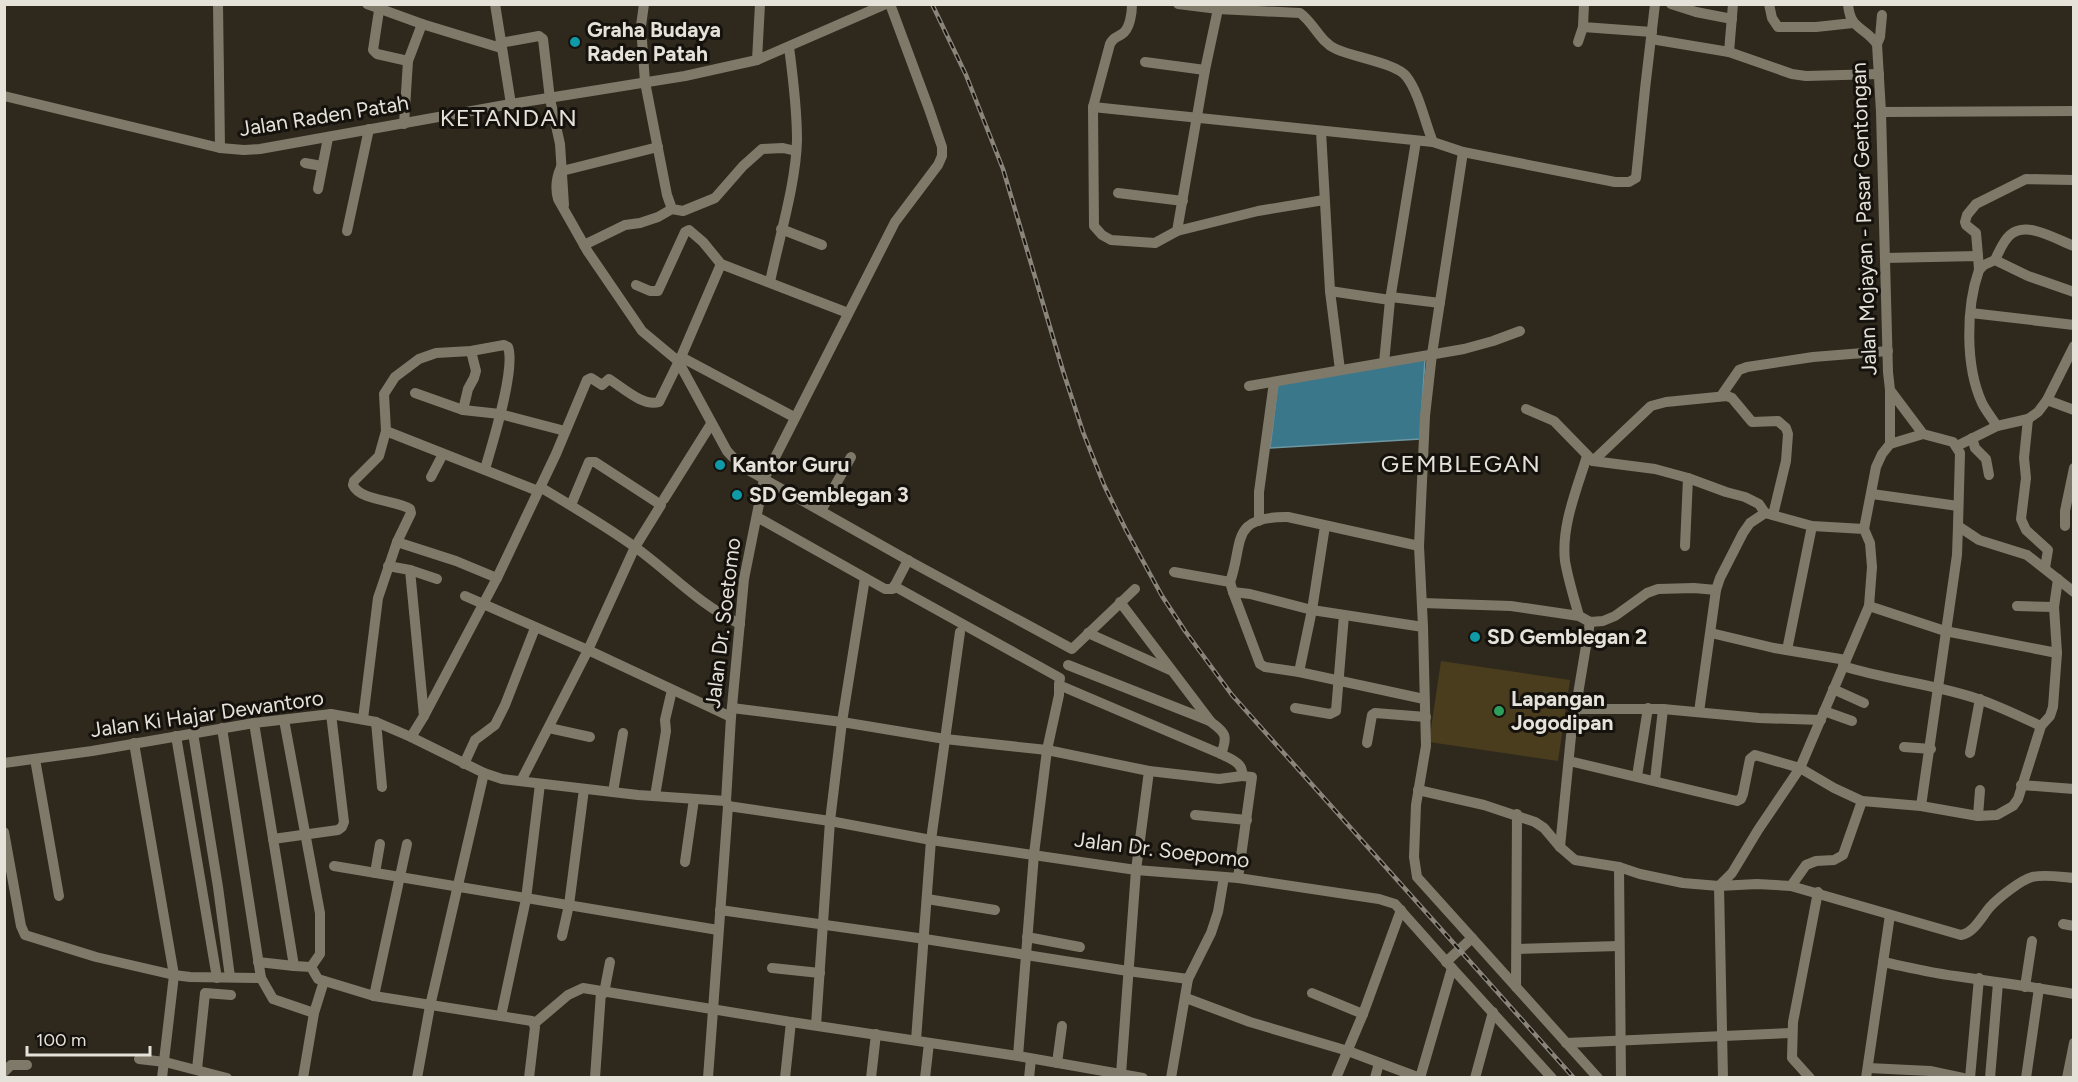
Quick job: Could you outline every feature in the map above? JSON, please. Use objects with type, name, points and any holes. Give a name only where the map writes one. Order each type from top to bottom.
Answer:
[{"type":"street","points":[[218,4],[220,148]]},
{"type":"street","points":[[367,4],[422,24],[501,45],[542,37],[562,169],[558,175],[556,187],[558,199],[584,245],[642,331],[680,359],[794,417]]},
{"type":"street","points":[[495,4],[511,104]]},
{"type":"street","points":[[644,4],[640,26],[645,82],[667,195],[672,209]]},
{"type":"street","points":[[757,60],[760,4]]},
{"type":"street","name":"Jalan Raden Patah","points":[[4,96],[220,148],[260,149],[511,104],[685,76],[757,60],[888,4]]},
{"type":"street","name":"Jalan Dr. Soetomo","points":[[708,1077],[731,712],[747,561],[764,479],[895,222],[938,165],[942,156],[942,147],[930,109],[888,4]]},
{"type":"street","points":[[1132,4],[1127,28],[1122,34],[1112,39],[1110,44],[1093,107],[1094,226],[1111,240],[1155,243],[1177,231],[1258,211],[1324,200]]},
{"type":"street","points":[[1178,4],[1218,9],[1238,7],[1300,13],[1311,23],[1324,41],[1335,49],[1401,72],[1406,76],[1433,141]]},
{"type":"street","points":[[1578,42],[1583,27],[1584,4]]},
{"type":"street","points":[[1093,107],[1433,141],[1462,152],[1615,182],[1633,181],[1639,165],[1642,109],[1655,4]]},
{"type":"street","points":[[1671,4],[1732,19]]},
{"type":"street","points":[[1729,52],[1733,4]]},
{"type":"street","points":[[1769,4],[1772,18],[1778,27],[1816,27],[1852,23],[1848,4]]},
{"type":"street","points":[[380,7],[373,50],[376,54],[408,61]]},
{"type":"street","points":[[1177,231],[1218,9]]},
{"type":"street","points":[[1877,44],[1881,33],[1882,15]]},
{"type":"street","name":"Jalan Mojayan - Pasar Gentongan","points":[[1852,23],[1873,38],[1877,44],[1890,390],[1923,434]]},
{"type":"street","points":[[404,124],[408,61],[422,24]]},
{"type":"street","points":[[1583,27],[1651,36],[1729,52],[1792,74],[1806,76],[1879,75]]},
{"type":"street","points":[[770,282],[793,177],[796,151],[789,47]]},
{"type":"street","points":[[1145,62],[1205,70]]},
{"type":"street","points":[[1881,112],[2073,111]]},
{"type":"street","points":[[347,231],[369,129]]},
{"type":"street","points":[[1320,131],[1329,291],[1340,370]]},
{"type":"street","points":[[318,189],[328,138]]},
{"type":"street","points":[[1384,363],[1391,298],[1416,141]]},
{"type":"street","points":[[562,169],[658,147]]},
{"type":"street","points":[[584,245],[625,225],[658,217],[672,209],[683,211],[715,198],[743,166],[762,149],[777,148],[796,151]]},
{"type":"street","points":[[1462,152],[1431,354],[1425,416],[1419,546],[1426,717],[1425,754],[1416,805],[1414,857],[1417,877],[1598,1077]]},
{"type":"street","points":[[305,163],[322,166]]},
{"type":"street","points":[[1997,426],[1982,404],[1976,385],[1970,349],[1974,285],[1979,270],[1976,233],[1966,225],[1967,215],[1976,204],[2026,179],[2073,180]]},
{"type":"street","points":[[1118,193],[1183,201]]},
{"type":"street","points":[[781,230],[822,245]]},
{"type":"street","points":[[1979,270],[1995,260],[2010,234],[2017,231],[2032,230],[2073,246]]},
{"type":"street","points":[[636,285],[650,291],[658,291],[687,231],[692,231],[721,264],[848,313]]},
{"type":"street","points":[[1885,258],[1978,256]]},
{"type":"street","points":[[1995,260],[2028,276],[2073,292]]},
{"type":"street","points":[[411,737],[497,578],[588,378],[602,385],[609,379],[638,397],[656,404],[662,399],[721,264]]},
{"type":"street","points":[[1329,291],[1440,303]]},
{"type":"street","points":[[1971,313],[2073,326]]},
{"type":"street","points":[[1248,386],[1473,346],[1520,331]]},
{"type":"street","points":[[363,719],[378,598],[397,542],[411,513],[410,509],[358,491],[353,485],[354,481],[379,456],[386,431],[384,394],[395,377],[419,358],[436,353],[471,351],[504,345],[508,347],[510,360],[500,414],[485,469]]},
{"type":"street","points":[[1957,446],[1997,426],[2028,419],[2038,412],[2047,400],[2073,346]]},
{"type":"street","points":[[463,410],[468,389],[476,371],[471,351]]},
{"type":"street","points":[[1722,396],[1739,370],[1748,367],[1813,357],[1888,351]]},
{"type":"street","points":[[680,359],[711,424],[736,462],[908,560],[1072,649]]},
{"type":"street","points":[[1258,521],[1259,492],[1274,382]]},
{"type":"street","points":[[1890,390],[1890,444]]},
{"type":"street","points":[[416,393],[463,410],[500,414],[565,431]]},
{"type":"street","points":[[1579,616],[1565,562],[1565,540],[1572,504],[1590,458],[1651,406],[1666,402],[1722,396],[1732,398],[1752,422],[1778,422],[1786,428],[1788,434],[1786,461],[1769,514],[1750,523],[1743,533],[1716,590],[1699,712]]},
{"type":"street","points":[[2047,400],[2073,410]]},
{"type":"street","points":[[1526,409],[1554,421],[1590,458],[1655,469],[1688,478],[1745,497],[1759,504],[1769,514],[1812,526],[1864,529]]},
{"type":"street","points":[[2028,419],[2024,458],[2026,478],[2021,519],[2026,530],[2048,550],[2045,568]]},
{"type":"street","points":[[664,500],[711,424]]},
{"type":"street","points":[[386,431],[539,489],[571,505],[635,547],[717,613],[740,624]]},
{"type":"street","points":[[1724,1077],[1719,886],[1732,873],[1800,768],[1869,606],[1871,555],[1870,543],[1864,529],[1876,467],[1890,444],[1923,434],[1948,440],[1957,446],[1960,453],[1957,555],[1931,749],[1921,806]]},
{"type":"street","points":[[1972,438],[1975,448],[1986,459],[1989,475]]},
{"type":"street","points":[[431,477],[443,454]]},
{"type":"street","points":[[821,511],[851,457]]},
{"type":"street","points":[[521,781],[588,650],[635,547],[661,505],[595,462],[589,462],[571,505]]},
{"type":"street","points":[[2065,526],[2065,511],[2073,468]]},
{"type":"street","points":[[1685,546],[1688,478]]},
{"type":"street","points":[[1872,494],[1958,506]]},
{"type":"street","points":[[757,517],[885,590],[891,590],[908,560]]},
{"type":"street","points":[[1419,546],[1288,517],[1275,517],[1258,521],[1243,531],[1238,545],[1232,587],[1260,664],[1265,667],[1299,672],[1424,699]]},
{"type":"street","points":[[1299,672],[1312,610],[1325,526]]},
{"type":"street","points":[[1787,650],[1812,526]]},
{"type":"street","points":[[1958,526],[1980,540],[2027,555],[2073,592]]},
{"type":"street","points":[[397,542],[456,561],[497,578]]},
{"type":"street","points":[[388,566],[437,579]]},
{"type":"street","points":[[410,570],[424,716]]},
{"type":"street","points":[[1174,572],[1312,610],[1423,627]]},
{"type":"street","points":[[816,1025],[830,822],[842,722],[865,578]]},
{"type":"street","points":[[1569,761],[1737,801],[1743,794],[1749,759],[1752,756],[1760,756],[1800,768],[1862,801],[1921,806],[1978,816],[1997,815],[2013,806],[2018,799],[2041,726],[2050,716],[2053,707],[2057,653],[2054,607],[2058,579]]},
{"type":"street","points":[[894,586],[1059,682],[1221,754],[1238,764],[1243,771],[1242,776]]},
{"type":"street","points":[[1018,1056],[1034,854],[1047,750],[1059,695],[1059,682],[1068,665],[1072,649],[1135,589]]},
{"type":"street","points":[[1422,603],[1511,606],[1579,616],[1590,622],[1603,621],[1616,616],[1647,593],[1658,589],[1716,590]]},
{"type":"street","points":[[465,596],[672,690],[731,712],[842,722],[945,739],[1047,750],[1149,771],[1218,779],[1252,777],[1238,878]]},
{"type":"street","points":[[1120,602],[1211,722]]},
{"type":"street","points":[[1869,606],[1946,631],[2057,653]]},
{"type":"street","points":[[2017,606],[2054,607]]},
{"type":"street","points":[[1295,708],[1334,714],[1336,711],[1344,615]]},
{"type":"street","points":[[1560,847],[1569,761],[1590,622]]},
{"type":"street","points":[[464,764],[475,740],[495,725],[535,627]]},
{"type":"street","points":[[916,1040],[931,840],[960,632]]},
{"type":"street","points":[[1088,633],[1173,672]]},
{"type":"street","points":[[1711,633],[1845,663],[1891,680],[1938,688],[1980,699],[2041,726]]},
{"type":"street","points":[[1068,665],[1211,722],[1223,730],[1225,735],[1225,744],[1221,754]]},
{"type":"street","points":[[1833,689],[1864,703]]},
{"type":"street","points":[[655,796],[666,731],[664,720],[672,690]]},
{"type":"street","points":[[1970,753],[1980,699]]},
{"type":"street","points":[[1577,709],[1648,708],[1822,716],[1852,721]]},
{"type":"street","points":[[1637,776],[1648,708]]},
{"type":"street","points":[[1655,780],[1663,709]]},
{"type":"street","points":[[1367,743],[1372,715],[1375,713],[1426,717]]},
{"type":"street","points":[[273,839],[338,830],[342,827],[344,822],[331,714]]},
{"type":"street","name":"Jalan Ki Hajar Dewantoro","points":[[4,763],[254,723],[331,714],[376,722],[484,773],[540,784],[727,804]]},
{"type":"street","points":[[284,720],[321,928],[320,954],[311,967]]},
{"type":"street","points":[[376,722],[382,787]]},
{"type":"street","points":[[254,723],[294,966]]},
{"type":"street","points":[[222,728],[261,978],[273,999],[314,1013]]},
{"type":"street","points":[[549,728],[590,737]]},
{"type":"street","points":[[193,733],[230,977]]},
{"type":"street","points":[[613,792],[623,733]]},
{"type":"street","points":[[176,736],[217,978]]},
{"type":"street","points":[[134,743],[174,975],[162,1077]]},
{"type":"street","points":[[1904,747],[1931,749]]},
{"type":"street","points":[[35,759],[58,896]]},
{"type":"street","points":[[1121,1074],[1136,870],[1149,771]]},
{"type":"street","points":[[417,1077],[430,1006],[484,773]]},
{"type":"street","points":[[501,1016],[526,899],[540,784]]},
{"type":"street","points":[[2021,785],[2073,789]]},
{"type":"street","points":[[562,936],[584,789]]},
{"type":"street","points":[[1418,790],[1484,804],[1535,822],[1544,828],[1575,860],[1619,867],[1683,883],[1719,886],[1757,884],[1791,886],[1961,935],[1970,932],[1992,905],[2025,880],[2034,876],[2073,878]]},
{"type":"street","points":[[1978,816],[1980,790]]},
{"type":"street","points":[[685,862],[694,799]]},
{"type":"street","points":[[1791,886],[1806,866],[1816,861],[1834,860],[1843,855],[1862,801]]},
{"type":"street","name":"Jalan Dr. Soepomo","points":[[727,804],[931,840],[1136,870],[1238,878],[1378,899],[1395,904],[1552,1077]]},
{"type":"street","points":[[1516,987],[1517,814]]},
{"type":"street","points":[[1195,815],[1247,820]]},
{"type":"street","points":[[4,832],[24,935],[96,957],[174,975],[261,978]]},
{"type":"street","points":[[375,873],[380,844]]},
{"type":"street","points":[[374,996],[407,844]]},
{"type":"street","points":[[334,866],[718,930]]},
{"type":"street","points":[[1619,867],[1621,1077]]},
{"type":"street","points":[[1171,1077],[1188,979],[1211,933],[1218,912],[1224,877]]},
{"type":"street","points":[[1810,1077],[1792,1058],[1791,1033],[1818,892]]},
{"type":"street","points":[[927,899],[995,910]]},
{"type":"street","points":[[720,910],[1188,979]]},
{"type":"street","points":[[1336,1077],[1363,1014],[1401,910]]},
{"type":"street","points":[[1890,915],[1867,1073],[1930,1071],[1962,1077]]},
{"type":"street","points":[[1027,937],[1080,947]]},
{"type":"street","points":[[1186,998],[1250,1022],[1348,1051],[1420,1077],[1449,965],[1472,938]]},
{"type":"street","points":[[2025,987],[2032,941]]},
{"type":"street","points":[[1517,949],[1619,946]]},
{"type":"street","points":[[595,1077],[602,993],[610,962]]},
{"type":"street","points":[[1883,962],[1955,976],[2073,994]]},
{"type":"street","points":[[258,963],[311,967]]},
{"type":"street","points":[[311,967],[318,979],[374,996],[528,1020],[535,1023]]},
{"type":"street","points":[[772,968],[820,973]]},
{"type":"street","points":[[1970,1077],[1979,978]]},
{"type":"street","points":[[303,1077],[314,1013],[324,981]]},
{"type":"street","points":[[1990,1077],[1998,983]]},
{"type":"street","points":[[529,1077],[535,1023],[568,995],[583,988],[602,993],[1143,1077]]},
{"type":"street","points":[[2026,1077],[2039,988]]},
{"type":"street","points":[[197,1069],[205,993],[231,995]]},
{"type":"street","points":[[1312,993],[1363,1014]]},
{"type":"street","points":[[1475,1077],[1493,1012]]},
{"type":"street","points":[[785,1077],[791,1022]]},
{"type":"street","points":[[1057,1063],[1062,1026]]},
{"type":"street","points":[[1566,1043],[1791,1033]]},
{"type":"street","points":[[871,1077],[876,1034]]},
{"type":"street","points":[[925,1077],[929,1042]]},
{"type":"street","points":[[2067,1077],[2073,1050]]},
{"type":"street","points":[[139,1059],[165,1062],[227,1077]]},
{"type":"street","points":[[1029,1077],[1031,1059]]},
{"type":"street","points":[[1375,1077],[1379,1063]]},
{"type":"street","points":[[4,1072],[11,1065],[27,1065]]},
{"type":"shaded area","name":"Lapangan Jogodipan","points":[[1441,661],[1570,680],[1558,761],[1429,742]]},
{"type":"water","points":[[1425,359],[1420,439],[1270,448],[1278,382]]},
{"type":"railway","points":[[932,4],[966,75],[1003,169],[1083,432],[1104,485],[1162,596],[1232,695],[1574,1078]]},
{"type":"place","name":"Graha Budaya Raden Patah","points":[[575,42]]},
{"type":"place","name":"Kantor Guru","points":[[720,465]]},
{"type":"place","name":"SD Gemblegan 3","points":[[737,495]]},
{"type":"place","name":"SD Gemblegan 2","points":[[1475,637]]},
{"type":"place","name":"Lapangan Jogodipan","points":[[1499,711]]},
{"type":"district","name":"KETANDAN","points":[[509,118]]},
{"type":"district","name":"GEMBLEGAN","points":[[1461,464]]}]
